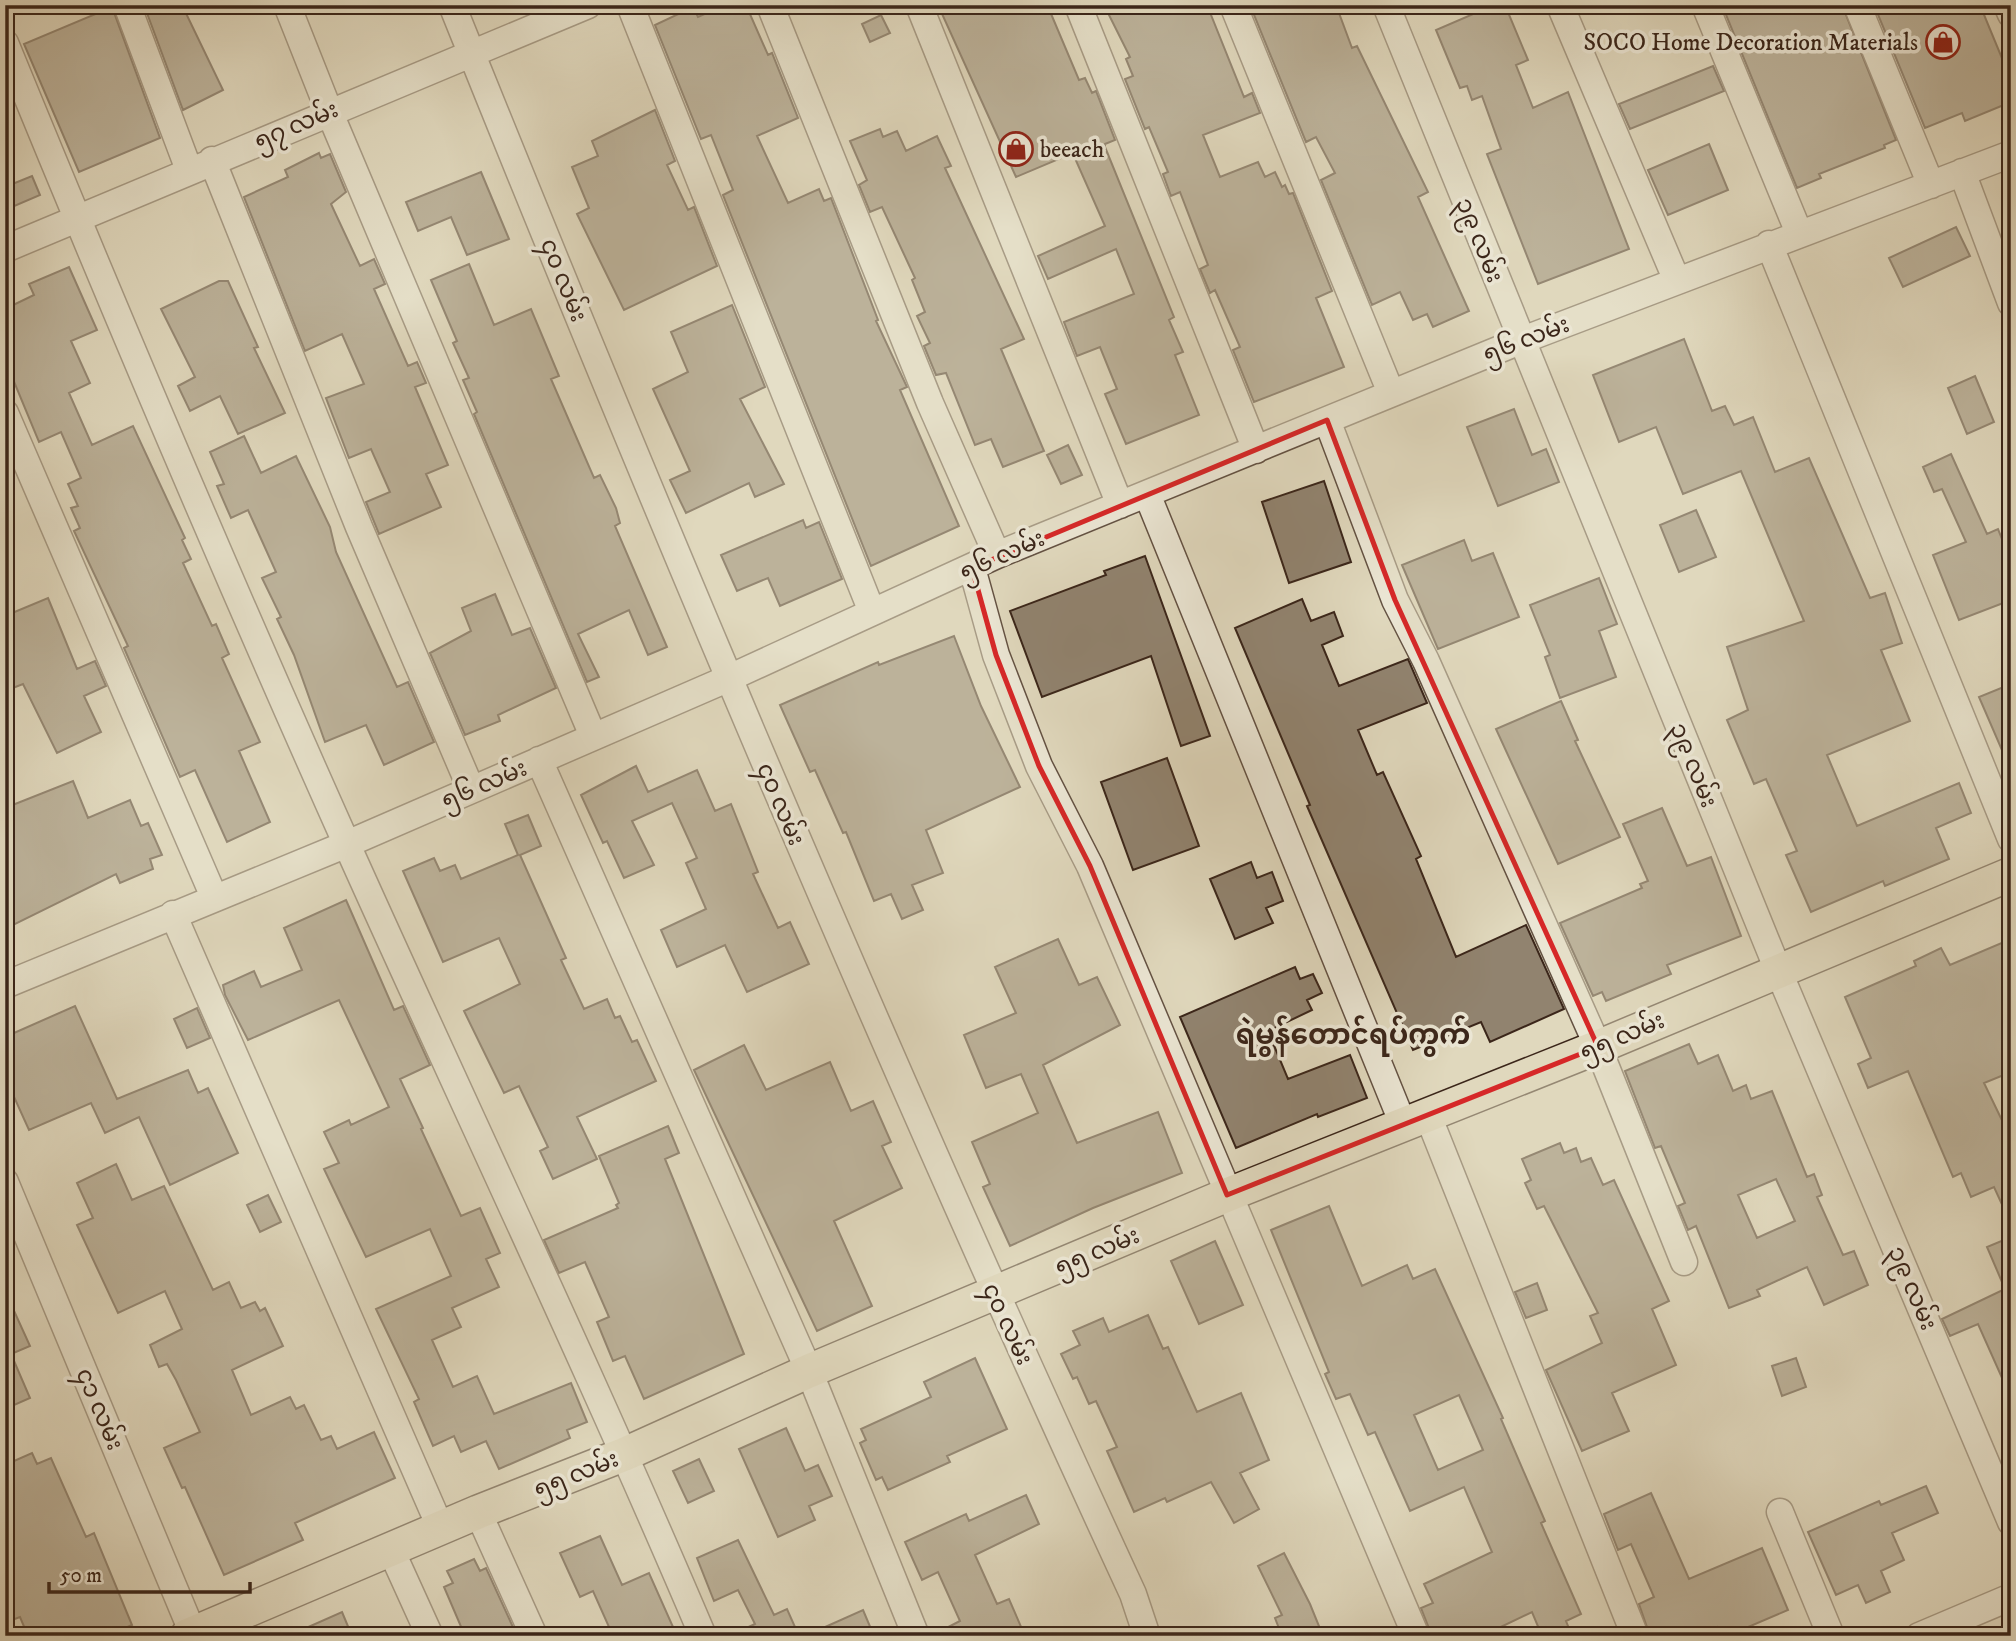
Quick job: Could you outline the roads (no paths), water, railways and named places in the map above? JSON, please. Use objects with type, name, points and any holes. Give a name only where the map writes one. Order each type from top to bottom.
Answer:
[{"type":"main road","name":"၅၅ လမ်း","points":[[191,1635],[478,1512],[625,1454],[809,1371],[1227,1195],[1598,1047],[2011,874]]},
{"type":"street","points":[[127,5],[201,165],[471,789]]},
{"type":"street","points":[[287,5],[329,111],[593,736]]},
{"type":"street","name":"၄၀ လမ်း","points":[[452,5],[727,679],[994,1294],[1133,1594],[1147,1636]]},
{"type":"street","name":"၅၇ လမ်း","points":[[5,249],[329,111],[588,5]]},
{"type":"street","points":[[630,5],[872,612]]},
{"type":"street","points":[[770,5],[930,403],[997,555]]},
{"type":"street","points":[[919,5],[1120,505]]},
{"type":"street","points":[[1078,5],[1256,450]]},
{"type":"street","points":[[1233,5],[1391,393]]},
{"type":"street","name":"၃၉ လမ်း","points":[[1386,5],[1520,341],[1779,970],[2011,1522]]},
{"type":"street","points":[[1560,5],[1677,281]]},
{"type":"street","points":[[1705,5],[1799,233]]},
{"type":"street","points":[[1857,5],[1931,185]]},
{"type":"street","points":[[2007,5],[2011,14]]},
{"type":"street","points":[[5,43],[77,218],[346,844],[625,1454],[703,1636]]},
{"type":"street","name":"၅၆ လမ်း","points":[[5,985],[346,844],[727,679],[997,555],[1520,341],[2011,154]]},
{"type":"street","points":[[1962,172],[2011,303]]},
{"type":"street","points":[[1769,244],[2011,839]]},
{"type":"street","points":[[5,413],[214,897]]},
{"type":"street","points":[[1328,420],[1395,600],[1432,673],[1598,1047],[1684,1262]]},
{"type":"street","points":[[1147,494],[1635,1636]]},
{"type":"street","points":[[972,568],[996,655],[1039,766],[1090,866],[1227,1195],[1416,1636]]},
{"type":"street","points":[[539,760],[809,1371],[916,1636]]},
{"type":"street","points":[[173,914],[441,1529]]},
{"type":"street","name":"၄၁ လမ်း","points":[[5,1182],[191,1635]]},
{"type":"street","points":[[478,1512],[534,1636]]},
{"type":"street","points":[[1780,1512],[1831,1636]]},
{"type":"street","points":[[391,1550],[430,1636]]},
{"type":"street","points":[[1919,1636],[2011,1597]]},
{"type":"place","name":"SOCO Home Decoration Materials","points":[[1943,42]]},
{"type":"place","name":"beeach","points":[[1016,149]]},
{"type":"district","name":"ရဲမွန်တောင်ရပ်ကွက်","points":[[1353,1034]]}]
